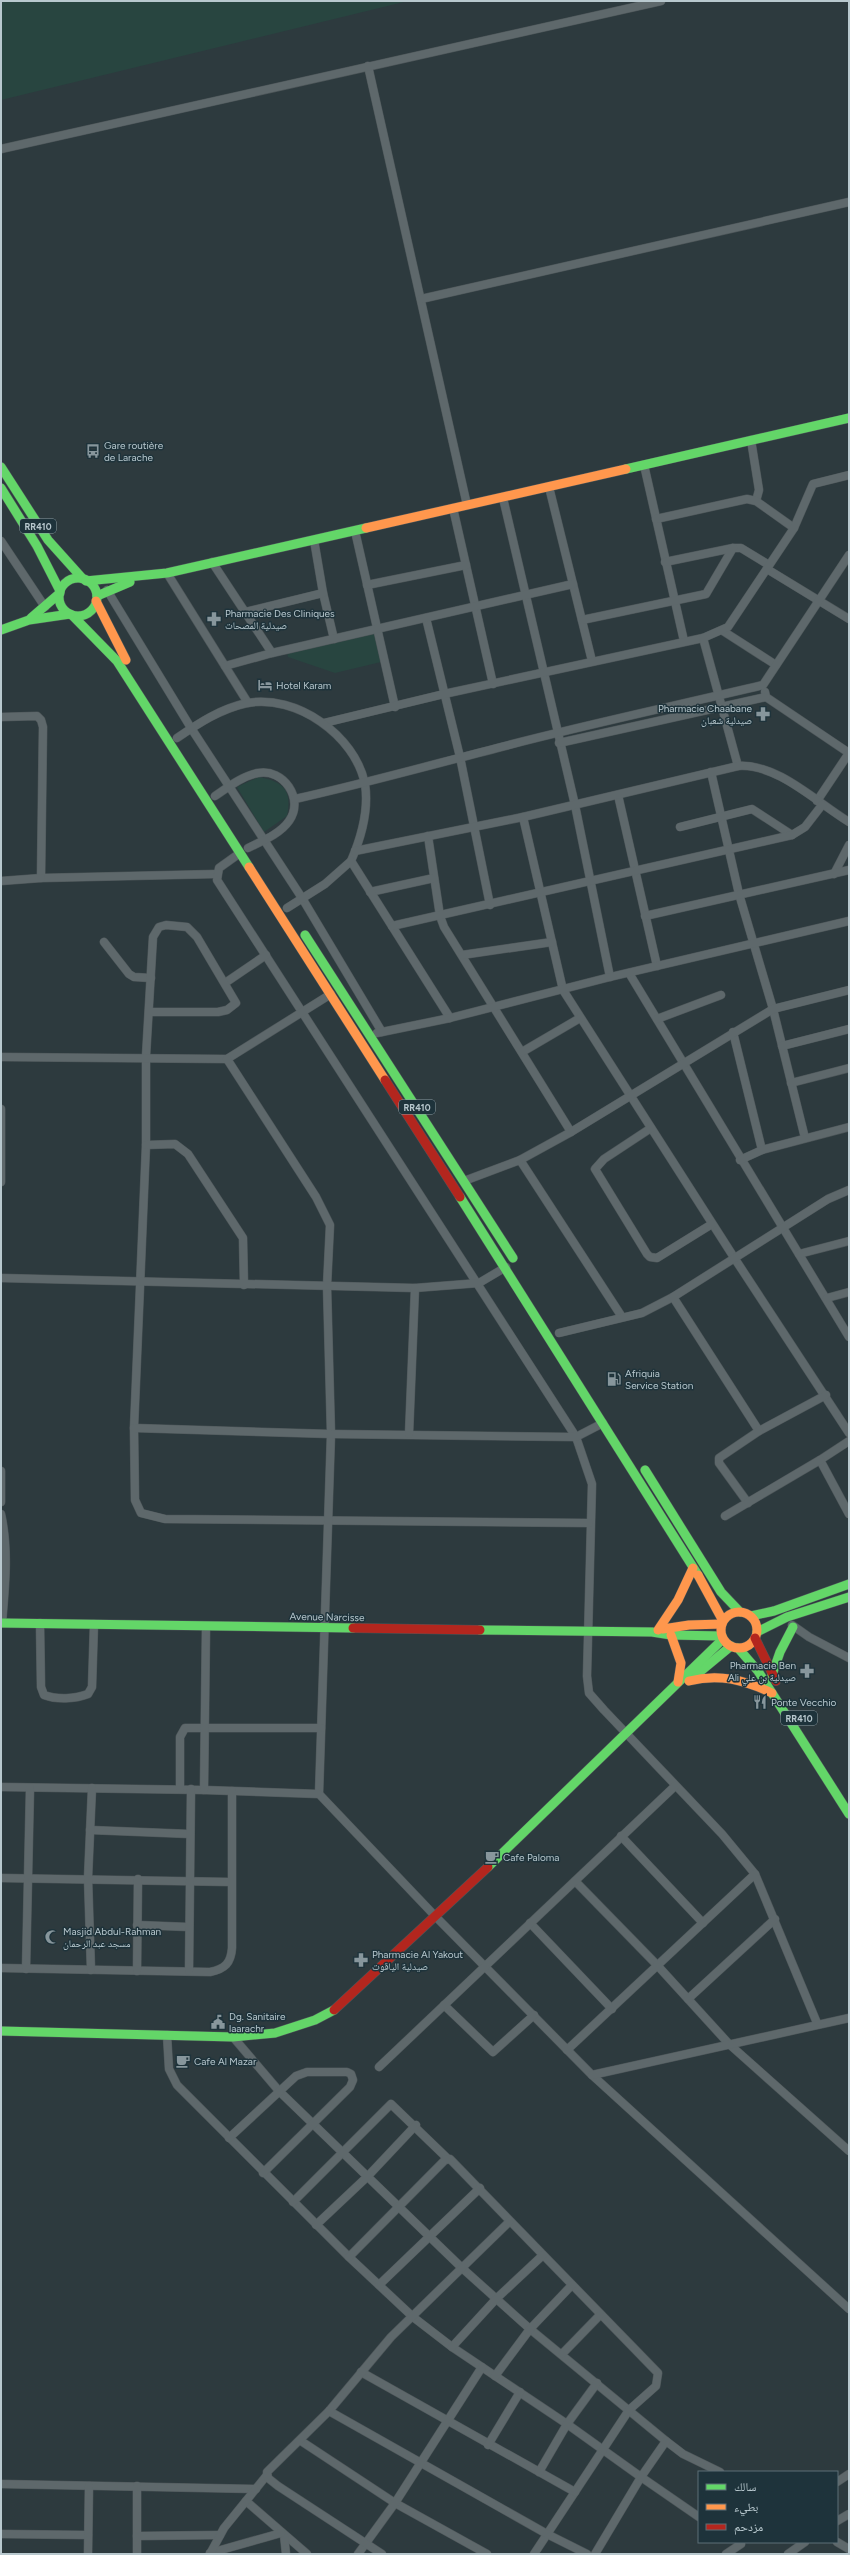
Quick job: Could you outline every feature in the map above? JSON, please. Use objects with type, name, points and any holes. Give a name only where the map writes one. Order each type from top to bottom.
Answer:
[{"type":"main road","points":[[28,620],[45,607],[60,592],[68,581],[167,572],[503,498],[849,418]]},
{"type":"main road","name":"RR410","points":[[1,467],[48,540],[95,590],[96,598],[116,643],[215,796],[244,851],[274,888]]},
{"type":"main road","name":"RR410","points":[[1,488],[37,546],[60,592],[61,606],[96,637],[116,662],[244,851],[330,994],[506,1267],[714,1600],[722,1623],[723,1638],[735,1647],[758,1671],[849,1814]]},
{"type":"main road","points":[[1,630],[28,620],[71,615],[85,615],[90,611],[96,598],[107,590],[145,574]]},
{"type":"main road","name":"RR410","points":[[300,927],[370,1033],[518,1267]]},
{"type":"main road","points":[[641,1464],[719,1588],[740,1612],[751,1616],[774,1611],[849,1584]]},
{"type":"main road","points":[[655,1631],[678,1600],[693,1568]]},
{"type":"main road","points":[[666,1696],[735,1647],[751,1643],[756,1635],[786,1617],[849,1597]]},
{"type":"main road","points":[[722,1623],[730,1614],[740,1612]]},
{"type":"main road","name":"RR410","points":[[751,1616],[756,1623],[756,1635],[772,1675],[849,1796]]},
{"type":"main road","name":"Avenue Narcisse","points":[[2,1623],[587,1633],[655,1631],[689,1625],[722,1623]]},
{"type":"main road","points":[[772,1675],[780,1652],[793,1627]]},
{"type":"main road","name":"Avenue Narcisse","points":[[655,1631],[671,1635],[723,1638]]},
{"type":"main road","points":[[671,1635],[681,1663],[677,1684]]},
{"type":"main road","points":[[1,2031],[233,2037],[275,2033],[292,2028],[334,2010],[436,1917],[666,1696],[698,1660],[723,1638]]},
{"type":"main road","points":[[689,1681],[708,1676],[727,1676],[746,1680],[773,1694]]},
{"type":"street","points":[[1,149],[661,1]]},
{"type":"street","points":[[368,66],[467,505]]},
{"type":"street","points":[[421,298],[849,202]]},
{"type":"street","points":[[752,440],[759,490],[756,501]]},
{"type":"street","points":[[644,465],[684,641]]},
{"type":"street","points":[[324,723],[444,694],[703,638],[723,631],[728,627],[794,528],[813,484],[849,475]]},
{"type":"street","points":[[549,487],[592,662]]},
{"type":"street","points":[[503,498],[556,733],[575,805],[592,882],[610,977]]},
{"type":"street","points":[[656,519],[747,499],[756,501],[794,528]]},
{"type":"street","points":[[454,508],[493,684]]},
{"type":"street","points":[[355,531],[395,707]]},
{"type":"street","points":[[314,540],[323,592],[334,639]]},
{"type":"street","points":[[1,541],[45,607]]},
{"type":"street","points":[[665,562],[733,548],[741,548],[849,619]]},
{"type":"street","points":[[582,620],[706,594],[733,548]]},
{"type":"street","points":[[295,799],[364,784],[460,757],[556,733],[763,685],[849,555]]},
{"type":"street","points":[[212,562],[272,652]]},
{"type":"street","points":[[367,585],[466,565]]},
{"type":"street","points":[[167,572],[248,703]]},
{"type":"street","points":[[225,666],[272,652],[573,584]]},
{"type":"street","points":[[107,590],[191,728],[302,898],[382,1032]]},
{"type":"street","points":[[245,612],[323,592]]},
{"type":"street","points":[[426,618],[460,757],[472,827],[490,905]]},
{"type":"street","points":[[723,631],[776,665]]},
{"type":"street","points":[[703,638],[723,706],[738,766]]},
{"type":"street","points":[[392,926],[592,882],[729,848],[792,835],[805,827],[849,753],[766,696],[763,685]]},
{"type":"street","points":[[559,743],[766,696]]},
{"type":"street","points":[[177,738],[211,715],[248,703],[276,703],[299,710],[324,723],[340,737],[350,752],[364,784],[363,823],[351,861],[324,884],[287,908]]},
{"type":"street","points":[[1,717],[37,716],[41,720],[43,727],[41,878]]},
{"type":"street","points":[[355,851],[523,817],[711,772],[750,765],[769,770],[849,822]]},
{"type":"street","points":[[215,796],[249,776],[267,772],[278,776],[292,790],[295,799],[290,820],[282,828],[223,864],[217,874],[217,880],[479,1283],[576,1437],[592,1484],[589,1523],[587,1633],[587,1676],[590,1693],[674,1786],[722,1834],[755,1874],[817,2023]]},
{"type":"street","points":[[711,772],[739,894],[773,1009],[805,1138]]},
{"type":"street","points":[[618,795],[634,872],[657,966]]},
{"type":"street","points":[[680,826],[752,809],[792,835]]},
{"type":"street","points":[[523,817],[563,990],[712,1224],[849,1432]]},
{"type":"street","points":[[428,836],[440,916],[462,955],[571,1132]]},
{"type":"street","points":[[834,874],[849,845]]},
{"type":"street","points":[[351,861],[450,1018]]},
{"type":"street","points":[[645,916],[849,870]]},
{"type":"street","points":[[1,881],[41,878],[217,874]]},
{"type":"street","points":[[370,892],[434,878]]},
{"type":"street","points":[[370,1033],[382,1032],[450,1018],[610,977],[754,945],[849,921]]},
{"type":"street","points":[[149,1012],[218,1012],[227,1010],[236,1003],[197,937],[187,927],[166,925],[155,930],[151,978],[146,1056],[146,1145],[134,1428],[135,1500],[142,1513],[146,1516],[164,1519],[589,1523]]},
{"type":"street","points":[[104,942],[129,974],[134,977],[151,978]]},
{"type":"street","points":[[462,955],[552,942]]},
{"type":"street","points":[[225,983],[266,955]]},
{"type":"street","points":[[629,973],[740,1160],[827,1298],[849,1337]]},
{"type":"street","points":[[464,1181],[520,1160],[571,1132],[773,1009],[849,990]]},
{"type":"street","points":[[1,1057],[146,1056],[227,1059],[304,1012],[330,994]]},
{"type":"street","points":[[657,1019],[721,995]]},
{"type":"street","points":[[522,1052],[580,1018]]},
{"type":"street","points":[[782,1046],[849,1029]]},
{"type":"street","points":[[733,1032],[762,1150]]},
{"type":"street","points":[[227,1059],[327,1216],[330,1225],[327,1286],[331,1434],[319,1794]]},
{"type":"street","points":[[791,1083],[849,1068]]},
{"type":"street","points":[[1,1109],[1,1182]]},
{"type":"street","points":[[740,1160],[762,1150],[849,1127]]},
{"type":"street","points":[[651,1128],[604,1159],[595,1169],[643,1248],[650,1257],[657,1258],[712,1224]]},
{"type":"street","points":[[146,1145],[175,1144],[188,1154],[243,1238],[244,1285]]},
{"type":"street","points":[[520,1160],[622,1318]]},
{"type":"street","points":[[559,1333],[653,1309],[784,1229],[828,1199],[849,1190]]},
{"type":"street","points":[[799,1254],[849,1241]]},
{"type":"street","points":[[1,1278],[415,1288],[479,1283],[506,1267]]},
{"type":"street","points":[[409,1434],[415,1288]]},
{"type":"street","points":[[827,1298],[849,1292]]},
{"type":"street","points":[[673,1297],[759,1431]]},
{"type":"street","points":[[748,1503],[719,1463],[719,1458],[759,1431],[826,1395]]},
{"type":"street","points":[[134,1428],[331,1434],[576,1437],[603,1423]]},
{"type":"street","points":[[725,1516],[820,1460],[849,1441]]},
{"type":"street","points":[[820,1460],[849,1514]]},
{"type":"street","points":[[1,1471],[1,1502]]},
{"type":"street","points":[[1,1514],[4,1528],[6,1560],[2,1623]]},
{"type":"street","points":[[786,1617],[793,1627],[849,1658]]},
{"type":"street","points":[[40,1623],[41,1687],[44,1694],[52,1698],[80,1698],[88,1694],[92,1687],[94,1624]]},
{"type":"street","points":[[204,1790],[206,1627]]},
{"type":"street","points":[[180,1789],[181,1732],[188,1727],[321,1728]]},
{"type":"street","points":[[378,2067],[674,1786]]},
{"type":"street","points":[[1,1787],[191,1789],[319,1794],[436,1917],[592,2075],[849,2309]]},
{"type":"street","points":[[26,1969],[30,1878],[30,1788]]},
{"type":"street","points":[[91,1970],[88,1878],[92,1788]]},
{"type":"street","points":[[189,1972],[191,1789]]},
{"type":"street","points":[[1,1968],[189,1972],[219,1970],[228,1964],[231,1958],[232,1790]]},
{"type":"street","points":[[90,1830],[190,1834]]},
{"type":"street","points":[[621,1836],[703,1923]]},
{"type":"street","points":[[568,2050],[755,1874]]},
{"type":"street","points":[[1,1878],[88,1878],[231,1882]]},
{"type":"street","points":[[137,1971],[138,1879]]},
{"type":"street","points":[[575,1881],[657,1966],[729,2044],[849,2152]]},
{"type":"street","points":[[688,1999],[775,1919]]},
{"type":"street","points":[[530,1923],[612,2009]]},
{"type":"street","points":[[137,1925],[189,1927]]},
{"type":"street","points":[[444,2004],[493,2052],[534,2015]]},
{"type":"street","points":[[592,2075],[817,2023],[849,2018]]},
{"type":"street","points":[[167,2035],[169,2069],[177,2085],[263,2173],[413,2317],[452,2347],[567,2424],[698,2516]]},
{"type":"street","points":[[233,2037],[279,2091],[462,2268],[530,2328],[563,2353],[666,2441],[683,2454],[718,2471]]},
{"type":"street","points":[[229,2138],[279,2091],[303,2073],[346,2072],[351,2074],[353,2080],[350,2088],[263,2173]]},
{"type":"street","points":[[293,2202],[391,2104],[416,2125],[448,2159],[452,2160],[480,2188],[509,2222],[659,2375],[656,2386],[630,2410],[602,2449],[534,2554]]},
{"type":"street","points":[[316,2225],[368,2176],[416,2125]]},
{"type":"street","points":[[349,2257],[448,2159]]},
{"type":"street","points":[[380,2285],[429,2235],[480,2188]]},
{"type":"street","points":[[210,2554],[220,2535],[266,2474],[302,2441],[391,2337],[509,2222]]},
{"type":"street","points":[[452,2347],[496,2298],[543,2255]]},
{"type":"street","points":[[495,2376],[530,2328],[572,2285]]},
{"type":"street","points":[[563,2353],[600,2315]]},
{"type":"street","points":[[358,2554],[396,2503],[446,2421],[482,2367]]},
{"type":"street","points":[[362,2372],[446,2421],[575,2492]]},
{"type":"street","points":[[539,2472],[567,2424],[597,2383]]},
{"type":"street","points":[[488,2444],[520,2392]]},
{"type":"street","points":[[329,2411],[422,2462],[547,2534],[587,2554]]},
{"type":"street","points":[[302,2441],[396,2503],[487,2554]]},
{"type":"street","points":[[595,2554],[666,2441]]},
{"type":"street","points":[[266,2474],[270,2481],[364,2544],[382,2554]]},
{"type":"street","points":[[838,2481],[849,2474]]},
{"type":"street","points":[[1,2484],[256,2488]]},
{"type":"street","points":[[88,2554],[89,2486]]},
{"type":"street","points":[[137,2554],[138,2486]]},
{"type":"street","points":[[246,2501],[282,2534],[308,2554]]},
{"type":"street","points":[[838,2520],[849,2514]]},
{"type":"street","points":[[1,2534],[88,2535]]},
{"type":"street","points":[[210,2554],[282,2534]]},
{"type":"street","points":[[282,2534],[286,2554]]},
{"type":"street","points":[[137,2536],[220,2535]]},
{"type":"street","points":[[726,2554],[741,2543]]},
{"type":"street","points":[[788,2554],[804,2543]]},
{"type":"street","points":[[838,2543],[849,2549]]},
{"type":"green space","points":[[3,1],[408,1],[1,100],[1,7]]},
{"type":"green space","points":[[375,632],[381,662],[335,673],[288,657],[287,652]]},
{"type":"green space","points":[[259,777],[268,779],[280,785],[287,794],[288,800],[287,816],[264,832],[237,787]]},
{"type":"traffic: fast","points":[[626,469],[849,418]]},
{"type":"traffic: fast","points":[[1,467],[48,540],[83,579]]},
{"type":"traffic: fast","points":[[1,488],[37,546],[60,591]]},
{"type":"traffic: fast","points":[[86,581],[167,573],[366,528]]},
{"type":"traffic: fast","points":[[78,578],[91,584],[97,597],[91,610],[78,616],[65,610],[59,597],[65,584],[78,578]]},
{"type":"traffic: fast","points":[[97,596],[130,582]]},
{"type":"traffic: fast","points":[[31,618],[60,593]]},
{"type":"traffic: fast","points":[[1,630],[29,620],[70,614]]},
{"type":"traffic: fast","points":[[72,615],[117,661],[249,867]]},
{"type":"traffic: fast","points":[[305,935],[513,1258]]},
{"type":"traffic: fast","points":[[460,1197],[698,1575]]},
{"type":"traffic: fast","points":[[645,1470],[721,1592],[740,1612]]},
{"type":"traffic: fast","points":[[751,1616],[774,1611],[849,1584]]},
{"type":"traffic: fast","points":[[757,1632],[787,1617],[849,1597]]},
{"type":"traffic: fast","points":[[1,1623],[353,1628]]},
{"type":"traffic: fast","points":[[772,1675],[780,1652],[793,1627]]},
{"type":"traffic: fast","points":[[480,1630],[652,1632],[671,1635],[722,1636]]},
{"type":"traffic: fast","points":[[488,1867],[723,1639]]},
{"type":"traffic: fast","points":[[690,1680],[731,1646]]},
{"type":"traffic: fast","points":[[738,1648],[758,1671],[849,1814]]},
{"type":"traffic: fast","points":[[1,2031],[233,2037],[275,2033],[315,2020],[334,2010]]},
{"type":"traffic: slow","points":[[366,528],[626,469]]},
{"type":"traffic: slow","points":[[96,601],[126,660]]},
{"type":"traffic: slow","points":[[249,867],[385,1080]]},
{"type":"traffic: slow","points":[[658,1630],[678,1600],[693,1568]]},
{"type":"traffic: slow","points":[[698,1575],[723,1621]]},
{"type":"traffic: slow","points":[[739,1612],[752,1617],[757,1630],[752,1643],[739,1648],[726,1643],[721,1630],[726,1617],[739,1612]]},
{"type":"traffic: slow","points":[[663,1629],[689,1625],[722,1624]]},
{"type":"traffic: slow","points":[[671,1635],[681,1663],[678,1682]]},
{"type":"traffic: slow","points":[[689,1681],[711,1678],[731,1679],[741,1681],[772,1693]]},
{"type":"traffic: jam","points":[[385,1080],[460,1197]]},
{"type":"traffic: jam","points":[[353,1628],[480,1630]]},
{"type":"traffic: jam","points":[[755,1638],[776,1681]]},
{"type":"traffic: jam","points":[[334,2010],[488,1867]]},
{"type":"place","name":"Gare routière de Larache","points":[[93,451]]},
{"type":"place","name":"Pharmacie Des Cliniques صيدلية المصحات","points":[[214,619]]},
{"type":"place","name":"Hotel Karam","points":[[265,685]]},
{"type":"place","name":"Pharmacie Chaabane صيدلية شعبان","points":[[763,714]]},
{"type":"place","name":"Afriquia Service Station","points":[[614,1379]]},
{"type":"place","name":"Pharmacie Ben Ali صيدلية بن علي","points":[[807,1671]]},
{"type":"place","name":"Ponte Vecchio","points":[[760,1702]]},
{"type":"place","name":"Cafe Paloma","points":[[492,1857]]},
{"type":"place","name":"Masjid Abdul-Rahman مسجد عبد الرحمان","points":[[52,1937]]},
{"type":"place","name":"Pharmacie Al Yakout صيدلية الياقوت","points":[[361,1960]]},
{"type":"place","name":"Dg. Sanitaire laarachr","points":[[218,2022]]},
{"type":"place","name":"Cafe Al Mazar","points":[[183,2061]]}]
